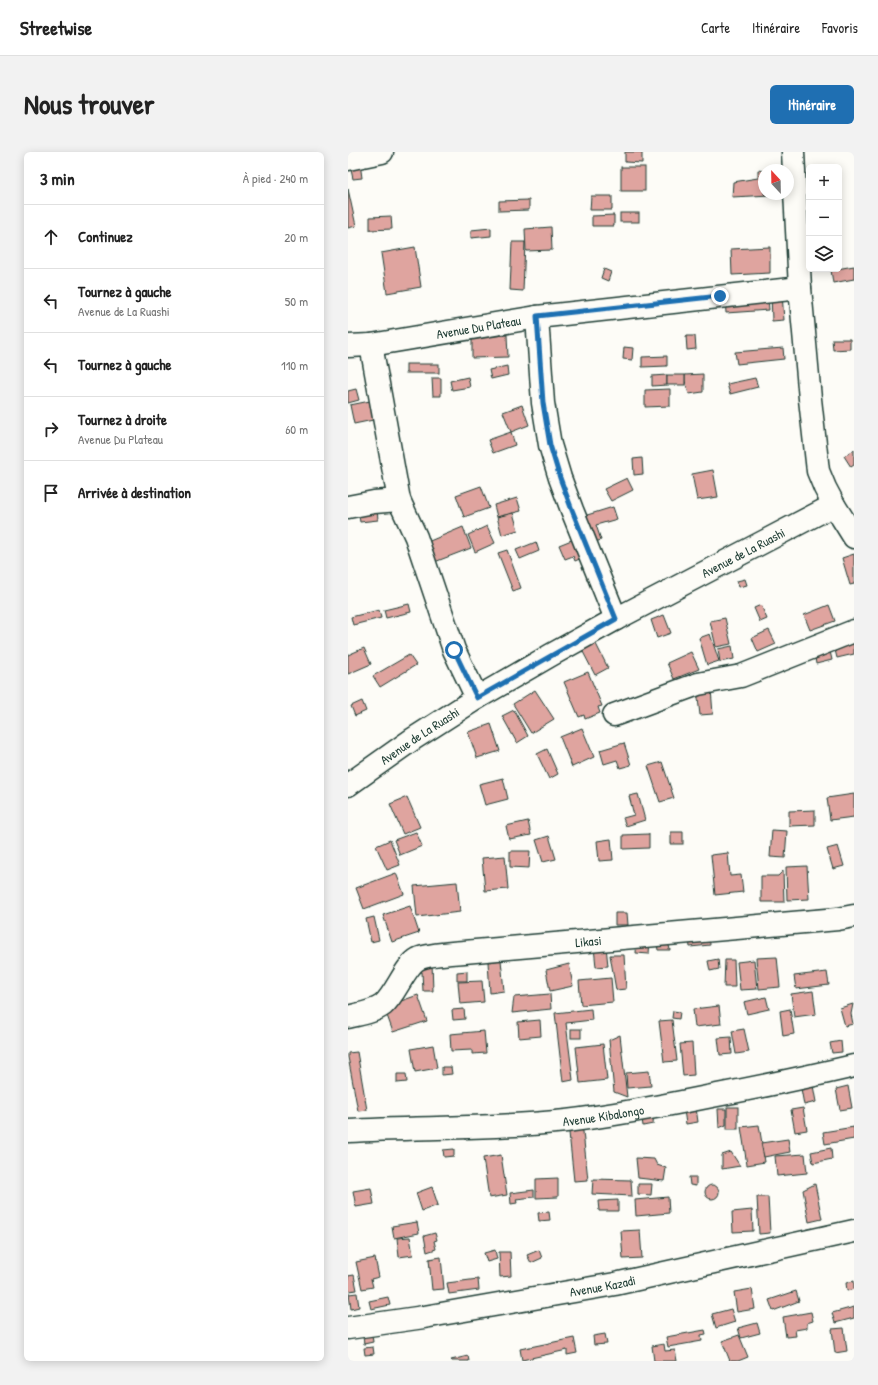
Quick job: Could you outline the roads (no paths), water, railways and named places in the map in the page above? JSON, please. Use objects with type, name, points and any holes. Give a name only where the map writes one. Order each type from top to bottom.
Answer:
[{"type":"street","points":[[348,159],[382,152]]},
{"type":"street","points":[[792,152],[800,288],[818,471],[834,505],[854,537]]},
{"type":"street","name":"Avenue Du Plateau","points":[[348,346],[371,344],[537,316],[800,288]]},
{"type":"street","points":[[537,316],[543,403],[550,445],[572,510],[616,619]]},
{"type":"street","points":[[371,344],[399,500],[416,537],[454,650],[477,698]]},
{"type":"street","points":[[348,507],[374,502],[399,500]]},
{"type":"street","name":"Avenue de La Ruashi","points":[[348,785],[413,739],[477,698],[616,619],[834,505]]},
{"type":"street","points":[[614,715],[698,684],[741,676],[854,632]]},
{"type":"street","name":"Likasi","points":[[348,1017],[375,1009],[382,1005],[413,963],[419,958],[464,952],[838,919],[854,916]]},
{"type":"street","name":"Avenue Kibalongo","points":[[348,1131],[469,1127],[566,1121],[619,1114],[695,1100],[854,1066]]},
{"type":"street","name":"Avenue Kazadi","points":[[348,1328],[424,1317],[615,1284],[854,1231]]}]
